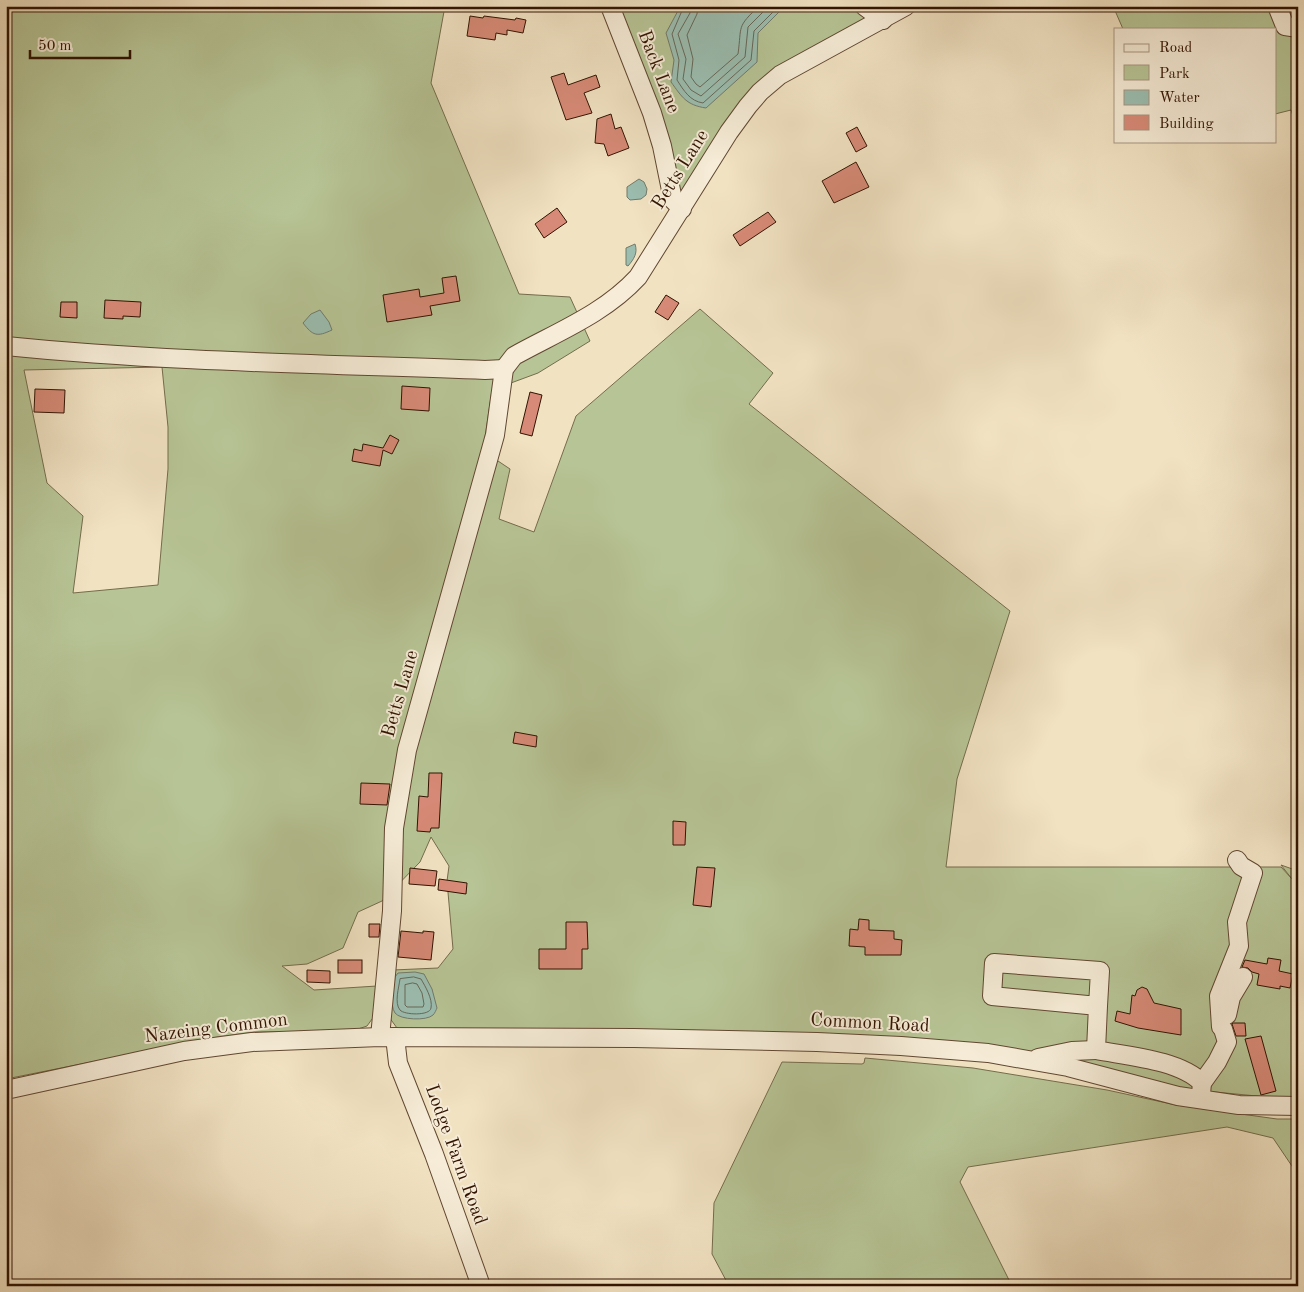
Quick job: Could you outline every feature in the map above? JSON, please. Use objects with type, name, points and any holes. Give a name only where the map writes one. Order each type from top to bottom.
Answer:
[{"type":"street","name":"Back Lane","points":[[610,6],[652,113],[662,146],[673,200],[682,209]]},
{"type":"street","points":[[864,6],[883,20]]},
{"type":"street","name":"Betts Lane","points":[[387,1037],[394,828],[407,750],[495,435],[504,369],[514,356],[596,312],[627,289],[648,264],[729,132],[748,106],[772,81],[906,6]]},
{"type":"street","points":[[1277,6],[1285,26],[1298,28]]},
{"type":"street","points":[[6,346],[76,353],[371,366],[504,369]]},
{"type":"street","points":[[1227,1040],[1221,1027],[1218,996],[1239,946],[1237,922],[1253,873],[1241,866],[1237,860]]},
{"type":"street","points":[[1096,1050],[1100,971],[994,963],[992,996],[1098,1006]]},
{"type":"street","points":[[1201,1091],[1227,1040],[1227,1014],[1231,997],[1243,977]]},
{"type":"street","name":"Lodge Farm Road","points":[[387,1037],[434,1154],[481,1286]]},
{"type":"street","name":"Nazeing Common","points":[[6,1090],[184,1051],[252,1042],[434,1037]]},
{"type":"street","name":"Common Road","points":[[434,1037],[634,1038],[902,1046],[988,1053],[1031,1060],[1068,1067],[1178,1096],[1201,1091],[1239,1105],[1298,1106]]},
{"type":"street","points":[[1031,1060],[1065,1052],[1096,1050],[1175,1066],[1196,1077],[1201,1091]]},
{"type":"green space","points":[[6,6],[445,6],[431,83],[519,294],[570,297],[590,341],[538,373],[492,390],[483,451],[510,469],[499,519],[534,532],[576,416],[700,309],[773,373],[749,404],[1010,611],[957,779],[946,867],[1281,867],[1292,879],[1281,865],[1298,871],[1298,1100],[1184,1089],[1023,1054],[402,1030],[397,1028],[389,1017],[393,970],[438,968],[453,949],[447,881],[449,866],[431,837],[420,862],[382,901],[358,912],[343,948],[307,964],[282,966],[314,990],[377,986],[375,1015],[367,1026],[352,1031],[256,1032],[211,1038],[6,1079]],"holes":[[[162,367],[168,427],[168,469],[158,585],[73,593],[83,516],[47,483],[24,370]]]},
{"type":"green space","points":[[605,6],[906,6],[772,81],[682,209],[660,162],[644,105]]},
{"type":"green space","points":[[1113,6],[1275,6],[1276,21],[1298,17],[1298,131],[1291,110],[1276,114],[1276,28],[1123,28]]},
{"type":"green space","points":[[865,1058],[973,1068],[1107,1090],[1176,1105],[1277,1119],[1298,1119],[1298,1175],[1273,1138],[1227,1127],[968,1167],[960,1182],[1012,1286],[729,1286],[712,1254],[714,1203],[782,1062],[862,1064]]},
{"type":"water","points":[[682,6],[780,6],[781,10],[758,33],[757,62],[706,108],[689,102],[671,82],[674,60],[666,33]]},
{"type":"water","points":[[639,179],[644,182],[647,189],[646,195],[641,199],[630,200],[627,197],[627,187]]},
{"type":"water","points":[[635,244],[635,256],[628,266],[626,265],[626,248]]},
{"type":"water","points":[[320,310],[329,322],[332,330],[323,334],[316,334],[310,331],[303,323],[311,314]]},
{"type":"water","points":[[415,972],[424,974],[432,989],[437,1008],[430,1017],[414,1019],[402,1017],[395,1013],[393,1009],[392,1000],[395,977],[398,973]]},
{"type":"building","points":[[470,16],[526,20],[523,33],[507,30],[507,35],[496,33],[495,40],[467,36]]},
{"type":"building","points":[[564,73],[568,85],[596,75],[600,87],[584,93],[592,113],[566,120],[551,77]]},
{"type":"building","points":[[611,114],[615,129],[621,127],[629,148],[608,156],[604,144],[595,143],[597,119]]},
{"type":"building","points":[[857,127],[867,146],[856,152],[846,133]]},
{"type":"building","points":[[856,162],[869,187],[834,203],[822,181]]},
{"type":"building","points":[[557,208],[567,222],[544,238],[535,224]]},
{"type":"building","points":[[768,212],[776,222],[740,246],[733,235]]},
{"type":"building","points":[[456,276],[460,301],[430,306],[432,315],[387,322],[383,295],[419,289],[420,297],[444,293],[442,278]]},
{"type":"building","points":[[666,295],[679,303],[668,320],[655,312]]},
{"type":"building","points":[[105,300],[141,302],[140,317],[123,316],[123,319],[104,318]]},
{"type":"building","points":[[61,302],[77,302],[77,318],[60,317]]},
{"type":"building","points":[[402,386],[430,388],[429,411],[401,409]]},
{"type":"building","points":[[35,389],[65,390],[64,413],[34,412]]},
{"type":"building","points":[[530,392],[542,395],[532,436],[520,433]]},
{"type":"building","points":[[390,435],[399,440],[392,454],[383,450],[380,466],[352,461],[354,449],[362,451],[363,444],[383,448]]},
{"type":"building","points":[[515,732],[537,736],[536,747],[513,743]]},
{"type":"building","points":[[429,773],[442,773],[439,828],[431,828],[430,832],[417,831],[419,796],[428,797]]},
{"type":"building","points":[[361,783],[390,784],[387,805],[360,804]]},
{"type":"building","points":[[673,821],[686,822],[685,845],[673,845]]},
{"type":"building","points":[[697,867],[715,868],[711,907],[693,905]]},
{"type":"building","points":[[410,868],[437,871],[435,886],[409,884]]},
{"type":"building","points":[[439,879],[467,883],[466,894],[438,890]]},
{"type":"building","points":[[859,919],[869,920],[869,930],[894,931],[894,939],[902,940],[901,955],[865,955],[865,947],[849,946],[850,929],[858,930]]},
{"type":"building","points":[[566,922],[587,922],[588,949],[582,949],[582,969],[539,969],[539,949],[566,949]]},
{"type":"building","points":[[369,924],[380,924],[379,937],[369,937]]},
{"type":"building","points":[[401,931],[434,932],[431,960],[398,957]]},
{"type":"building","points":[[1268,958],[1281,960],[1279,971],[1293,974],[1290,988],[1280,986],[1280,989],[1257,985],[1259,974],[1242,967],[1245,960],[1267,964]]},
{"type":"building","points":[[338,960],[362,960],[362,973],[338,973]]},
{"type":"building","points":[[307,970],[330,971],[330,983],[307,982]]},
{"type":"building","points":[[1142,987],[1147,989],[1154,1003],[1181,1009],[1181,1035],[1138,1028],[1115,1021],[1117,1011],[1130,1014],[1132,995],[1135,996],[1137,990]]},
{"type":"building","points":[[1233,1023],[1245,1023],[1246,1036],[1236,1036]]},
{"type":"building","points":[[1261,1036],[1276,1091],[1261,1095],[1245,1039]]}]
